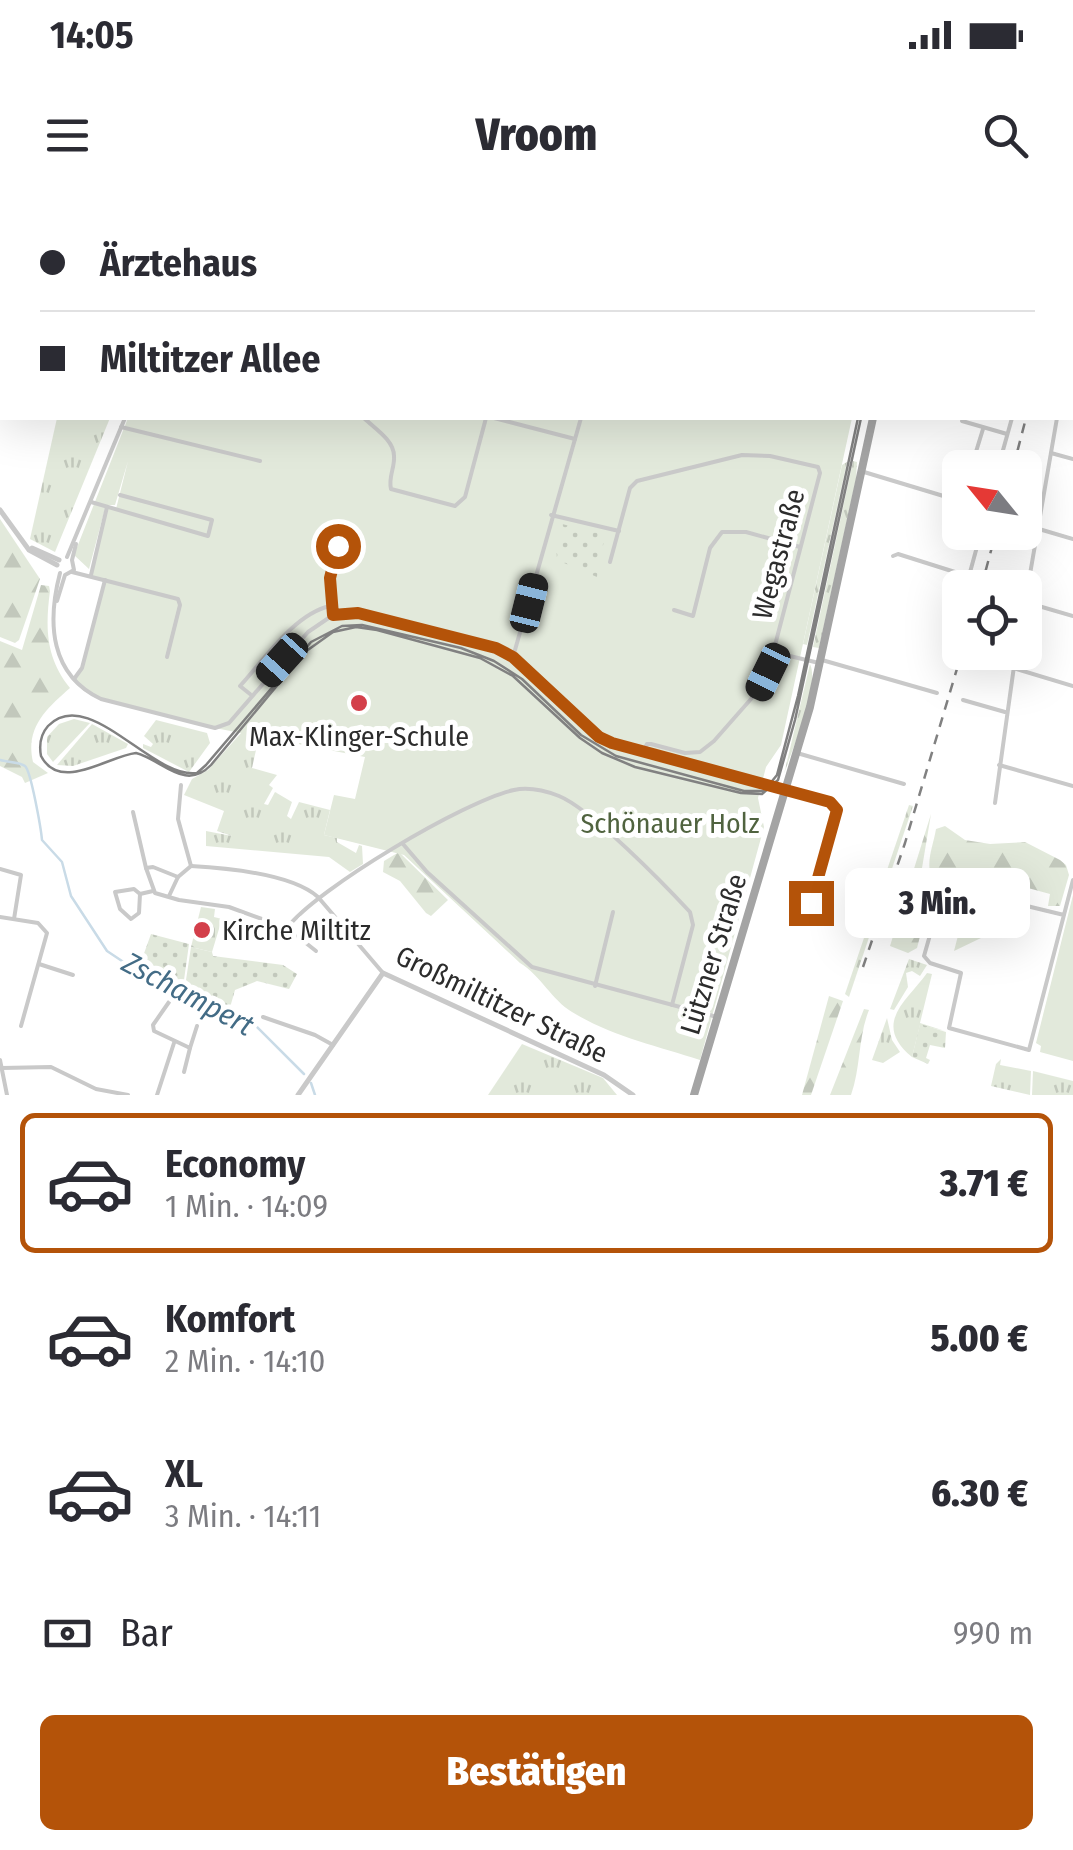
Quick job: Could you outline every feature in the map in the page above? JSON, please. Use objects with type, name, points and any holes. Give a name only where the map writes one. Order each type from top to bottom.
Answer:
[{"type":"main road","name":"Lützner Straße","points":[[694,1095],[797,752],[872,420]]},
{"type":"street","points":[[74,570],[70,559],[123,420]]},
{"type":"street","points":[[366,420],[390,443],[394,456],[391,489],[455,506],[465,497],[485,420]]},
{"type":"street","points":[[502,420],[575,439]]},
{"type":"street","points":[[513,657],[580,420]]},
{"type":"street","points":[[1002,450],[1011,420]]},
{"type":"street","points":[[1042,505],[1057,420]]},
{"type":"street","points":[[962,421],[1006,434]]},
{"type":"street","points":[[121,426],[260,462]]},
{"type":"street","points":[[977,450],[984,427]]},
{"type":"street","points":[[1051,452],[1073,459]]},
{"type":"street","name":"Wegastraße","points":[[619,531],[630,488],[637,481],[755,454],[818,467],[820,473],[773,652],[758,692],[711,744],[692,753],[648,744],[643,752]]},
{"type":"street","points":[[862,472],[942,495]]},
{"type":"street","points":[[92,502],[208,536],[212,520],[120,495]]},
{"type":"street","points":[[90,576],[108,507]]},
{"type":"street","points":[[0,510],[22,541],[58,563],[62,574],[53,620],[56,652],[72,680],[84,691],[101,699],[222,728],[308,632],[333,615],[346,612],[496,648],[513,657],[599,737],[830,802],[837,810],[814,899],[804,902]]},
{"type":"street","points":[[551,516],[619,531],[610,562]]},
{"type":"street","points":[[1042,529],[1073,539]]},
{"type":"street","points":[[674,610],[693,616],[710,548],[722,532],[746,532],[800,548]]},
{"type":"street","points":[[333,615],[330,578],[338,546]]},
{"type":"street","points":[[893,556],[898,554],[950,570]]},
{"type":"street","points":[[58,563],[70,559]]},
{"type":"street","points":[[62,574],[74,570],[178,599],[180,605],[167,658]]},
{"type":"street","points":[[72,680],[82,668],[105,580]]},
{"type":"street","points":[[251,695],[240,686],[309,615],[330,606]]},
{"type":"street","points":[[1042,608],[1073,616]]},
{"type":"street","name":"Wegastraße","points":[[773,652],[938,692]]},
{"type":"street","points":[[995,803],[1013,670]]},
{"type":"street","points":[[1020,670],[1073,686]]},
{"type":"street","points":[[963,700],[1005,712]]},
{"type":"street","points":[[797,752],[904,784]]},
{"type":"street","points":[[999,764],[1073,786]]},
{"type":"street","points":[[180,785],[178,819],[192,866]]},
{"type":"street","points":[[287,928],[318,897],[451,816],[512,790],[539,790],[570,801],[692,915],[672,1005]]},
{"type":"street","points":[[133,812],[153,890]]},
{"type":"street","points":[[402,844],[532,967],[717,1017]]},
{"type":"street","points":[[169,896],[178,877],[192,866],[262,876],[300,886],[318,897]]},
{"type":"street","points":[[0,868],[22,875],[14,920]]},
{"type":"street","points":[[146,868],[178,877]]},
{"type":"street","points":[[1064,915],[944,886],[924,956],[930,963],[962,973],[948,1030],[1029,1050],[1064,915],[1073,880]]},
{"type":"street","points":[[134,889],[140,894],[139,913],[131,919],[120,909],[114,892],[134,889]]},
{"type":"street","points":[[140,894],[153,890],[229,907],[287,928],[316,951]]},
{"type":"street","name":"Großmiltitzer Straße","points":[[318,897],[383,973],[604,1075],[633,1095]]},
{"type":"street","points":[[595,986],[613,912]]},
{"type":"street","points":[[0,917],[46,929],[20,1026]]},
{"type":"street","points":[[38,964],[74,975]]},
{"type":"street","points":[[298,1095],[383,973]]},
{"type":"street","points":[[169,1002],[153,1028],[190,1048]]},
{"type":"street","points":[[263,1017],[333,1045]]},
{"type":"street","points":[[184,1072],[198,1026]]},
{"type":"street","points":[[157,1095],[174,1042]]},
{"type":"street","points":[[0,1060],[7,1095]]},
{"type":"street","points":[[2,1068],[54,1068],[96,1090],[128,1095]]},
{"type":"green space","points":[[57,420],[109,420],[55,552],[30,539]]},
{"type":"green space","name":"Schönauer Holz","points":[[127,420],[852,420],[781,745],[766,767],[758,798],[764,827],[700,1060],[618,1034],[572,1012],[404,855],[324,835],[334,795],[355,799],[365,757],[215,728],[101,699],[73,681],[82,667],[105,580],[91,576],[107,507],[116,509],[128,461],[115,505],[106,505],[89,569],[74,555]]},
{"type":"green space","points":[[853,461],[857,462],[856,479],[819,648],[813,647]]},
{"type":"green space","points":[[847,462],[807,645],[803,644],[842,465]]},
{"type":"green space","points":[[0,519],[40,579],[15,643],[0,637]]},
{"type":"green space","points":[[562,524],[605,535],[597,577],[557,560],[556,544]]},
{"type":"green space","points":[[41,585],[49,586],[50,591],[48,630],[52,654],[70,688],[40,720],[32,739],[33,762],[48,773],[25,783],[22,777],[0,766],[0,641],[22,650]]},
{"type":"green space","points":[[810,664],[808,702],[784,774]]},
{"type":"green space","points":[[266,705],[252,768],[277,775],[269,785],[273,788],[264,804],[268,805],[275,792],[292,802],[287,816],[291,819],[299,802],[330,810],[324,835],[337,838],[337,842],[356,853],[362,846],[363,864],[350,872],[329,857],[206,846],[206,831],[232,836],[217,831],[224,811],[184,795],[192,779],[208,770]]},
{"type":"green space","points":[[74,719],[90,723],[53,762],[47,754],[47,737],[59,724]]},
{"type":"green space","points":[[156,720],[207,733],[210,743],[189,772],[143,748],[143,744],[153,744],[144,736]]},
{"type":"green space","points":[[92,724],[128,744],[126,748],[73,766],[57,765]]},
{"type":"green space","points":[[909,805],[913,806],[849,997],[845,994]]},
{"type":"green space","points":[[931,814],[922,868],[932,890],[917,948],[908,953],[890,946]]},
{"type":"green space","points":[[945,826],[965,840],[990,844],[1025,842],[1060,860],[1069,875],[1060,906],[1048,906],[1050,894],[955,868],[944,874],[939,885],[931,873],[930,859],[936,829]]},
{"type":"green space","points":[[399,852],[448,900],[431,916],[400,881],[383,872],[384,861]]},
{"type":"green space","points":[[1073,895],[1073,1061],[1040,1052],[1041,1046],[1036,1043]]},
{"type":"green space","points":[[201,907],[215,909],[214,917],[222,919],[212,952],[191,947]]},
{"type":"green space","points":[[972,919],[986,922],[981,938],[954,951],[960,928]]},
{"type":"green space","points":[[151,934],[189,944],[184,980],[187,994],[164,989],[138,970]]},
{"type":"green space","points":[[191,947],[212,952],[213,956],[283,965],[297,974],[289,989],[257,981],[235,990],[229,1011],[190,996],[186,980]]},
{"type":"green space","points":[[909,959],[927,965],[920,976],[912,971],[906,973],[908,987],[894,1010],[890,1009]]},
{"type":"green space","points":[[927,973],[932,974],[920,1023],[945,1031],[920,1025],[912,1057],[900,1045],[894,1023],[903,1002]]},
{"type":"green space","points":[[829,996],[843,1001],[811,1095],[802,1095]]},
{"type":"green space","points":[[864,1009],[869,1010],[851,1095],[830,1095]]},
{"type":"green space","points":[[887,1018],[892,1040],[900,1052],[883,1063],[872,1060]]},
{"type":"green space","points":[[920,1024],[946,1032],[945,1048],[930,1045],[928,1064],[912,1057]]},
{"type":"green space","points":[[522,1044],[603,1078],[617,1095],[488,1095]]},
{"type":"green space","points":[[1001,1059],[1000,1065],[1031,1071],[1030,1095],[991,1086]]},
{"type":"green space","points":[[1033,1071],[1073,1081],[1073,1095],[1032,1095]]},
{"type":"waterway","name":"Zschampert","points":[[0,760],[25,766],[42,840],[62,862],[71,896],[107,951],[164,989],[253,1023],[304,1074]]},
{"type":"waterway","name":"Zschampert","points":[[311,1083],[315,1095]]},
{"type":"tram line","points":[[858,420],[798,696],[777,775],[764,791],[744,791],[616,756],[581,735],[522,679],[494,661],[461,648],[362,625],[342,626],[311,642],[197,773],[161,763],[101,724],[82,717],[64,716],[48,726],[41,740],[41,756],[49,767],[60,772],[85,770],[136,753],[183,775],[201,773],[305,652],[333,632],[356,627],[480,658],[513,676],[580,738],[602,753],[635,767],[741,793],[762,794],[778,780],[795,720],[861,420]]},
{"type":"railway","points":[[1018,450],[1025,420]]},
{"type":"railway","points":[[986,570],[991,550]]},
{"type":"railway","points":[[863,967],[957,670]]},
{"type":"place","name":"Max-Klinger-Schule","points":[[359,703]]},
{"type":"place","name":"Kirche Miltitz","points":[[202,930]]},
{"type":"route","points":[[338,546],[330,578],[333,615],[358,613],[496,648],[513,657],[599,737],[612,743],[830,802],[837,810],[811,903]]}]
